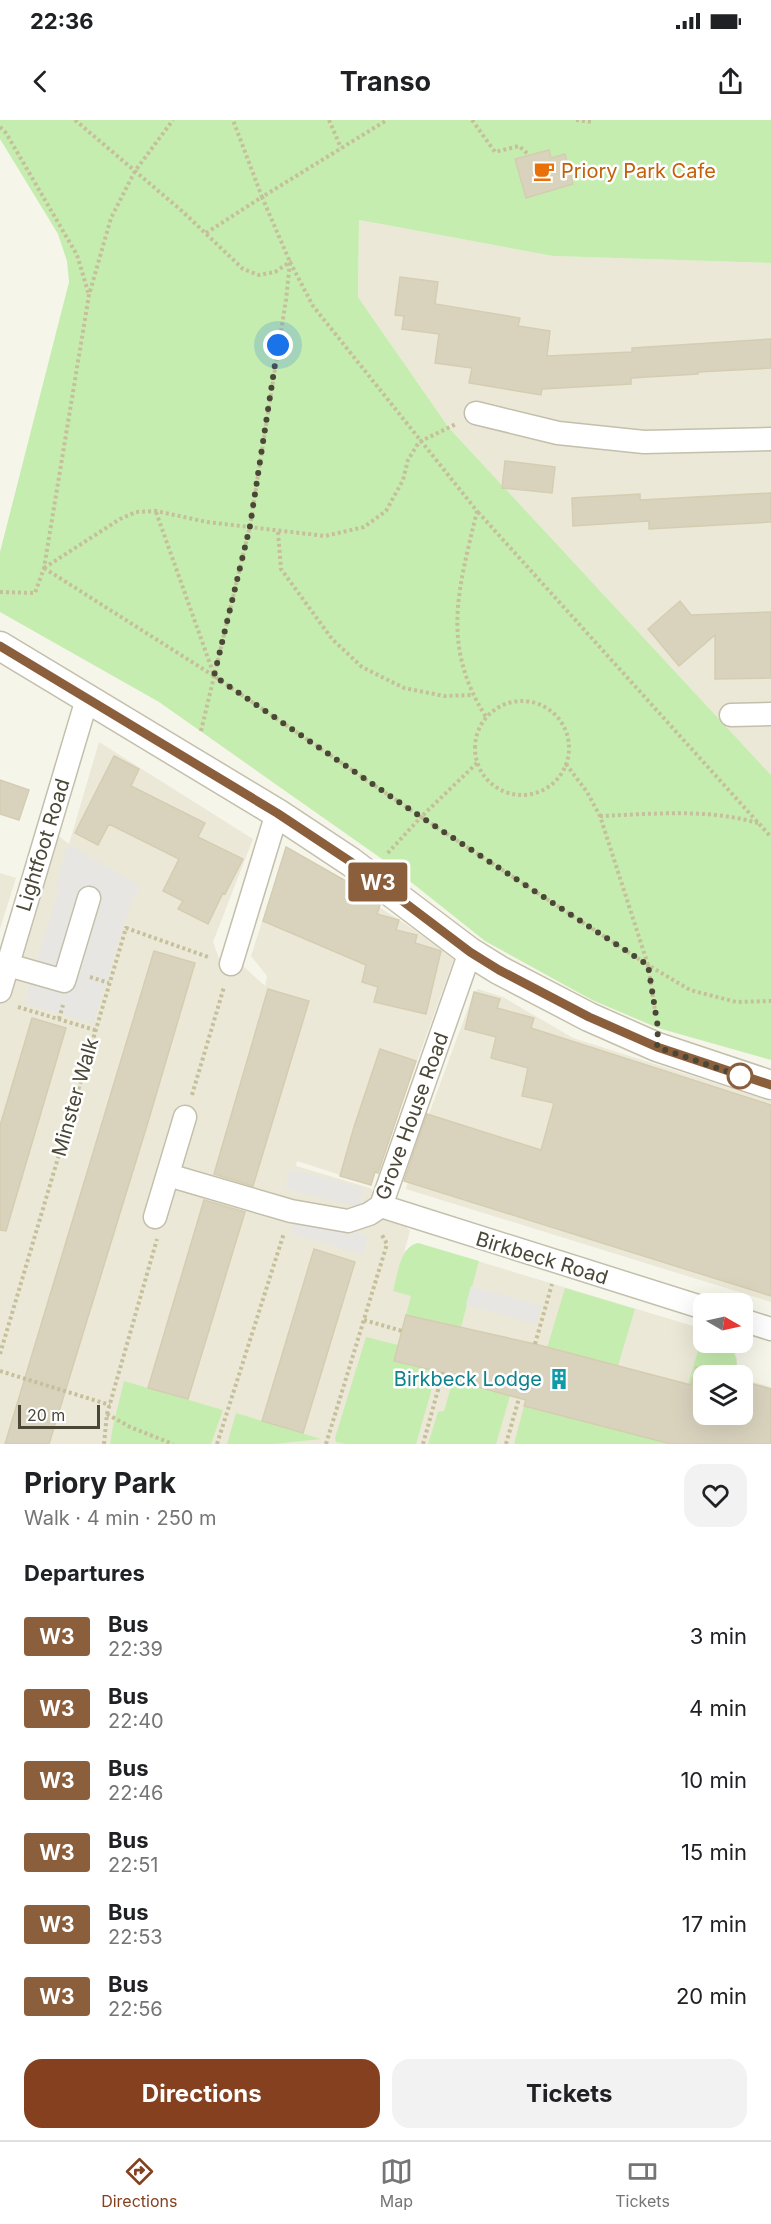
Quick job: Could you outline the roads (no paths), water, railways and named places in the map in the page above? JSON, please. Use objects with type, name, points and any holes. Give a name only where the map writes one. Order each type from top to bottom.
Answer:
[{"type":"street","points":[[476,413],[558,433],[644,442],[771,439]]},
{"type":"street","points":[[0,646],[277,813],[351,862],[470,952],[499,970],[589,1017],[657,1047],[771,1085]]},
{"type":"street","name":"Lightfoot Road","points":[[5,998],[8,964],[87,699]]},
{"type":"street","points":[[731,715],[771,714]]},
{"type":"street","points":[[221,961],[277,813]]},
{"type":"street","points":[[8,964],[64,981],[89,898]]},
{"type":"street","name":"Grove House Road","points":[[168,1175],[291,1211],[348,1221],[375,1210],[470,952]]},
{"type":"street","points":[[154,1217],[185,1117]]},
{"type":"street","name":"Birkbeck Road","points":[[375,1210],[693,1305]]},
{"type":"street","points":[[753,1323],[771,1329]]},
{"type":"place","name":"Priory Park Cafe","points":[[544,171]]},
{"type":"place","name":"Birkbeck Lodge","points":[[559,1379]]}]
